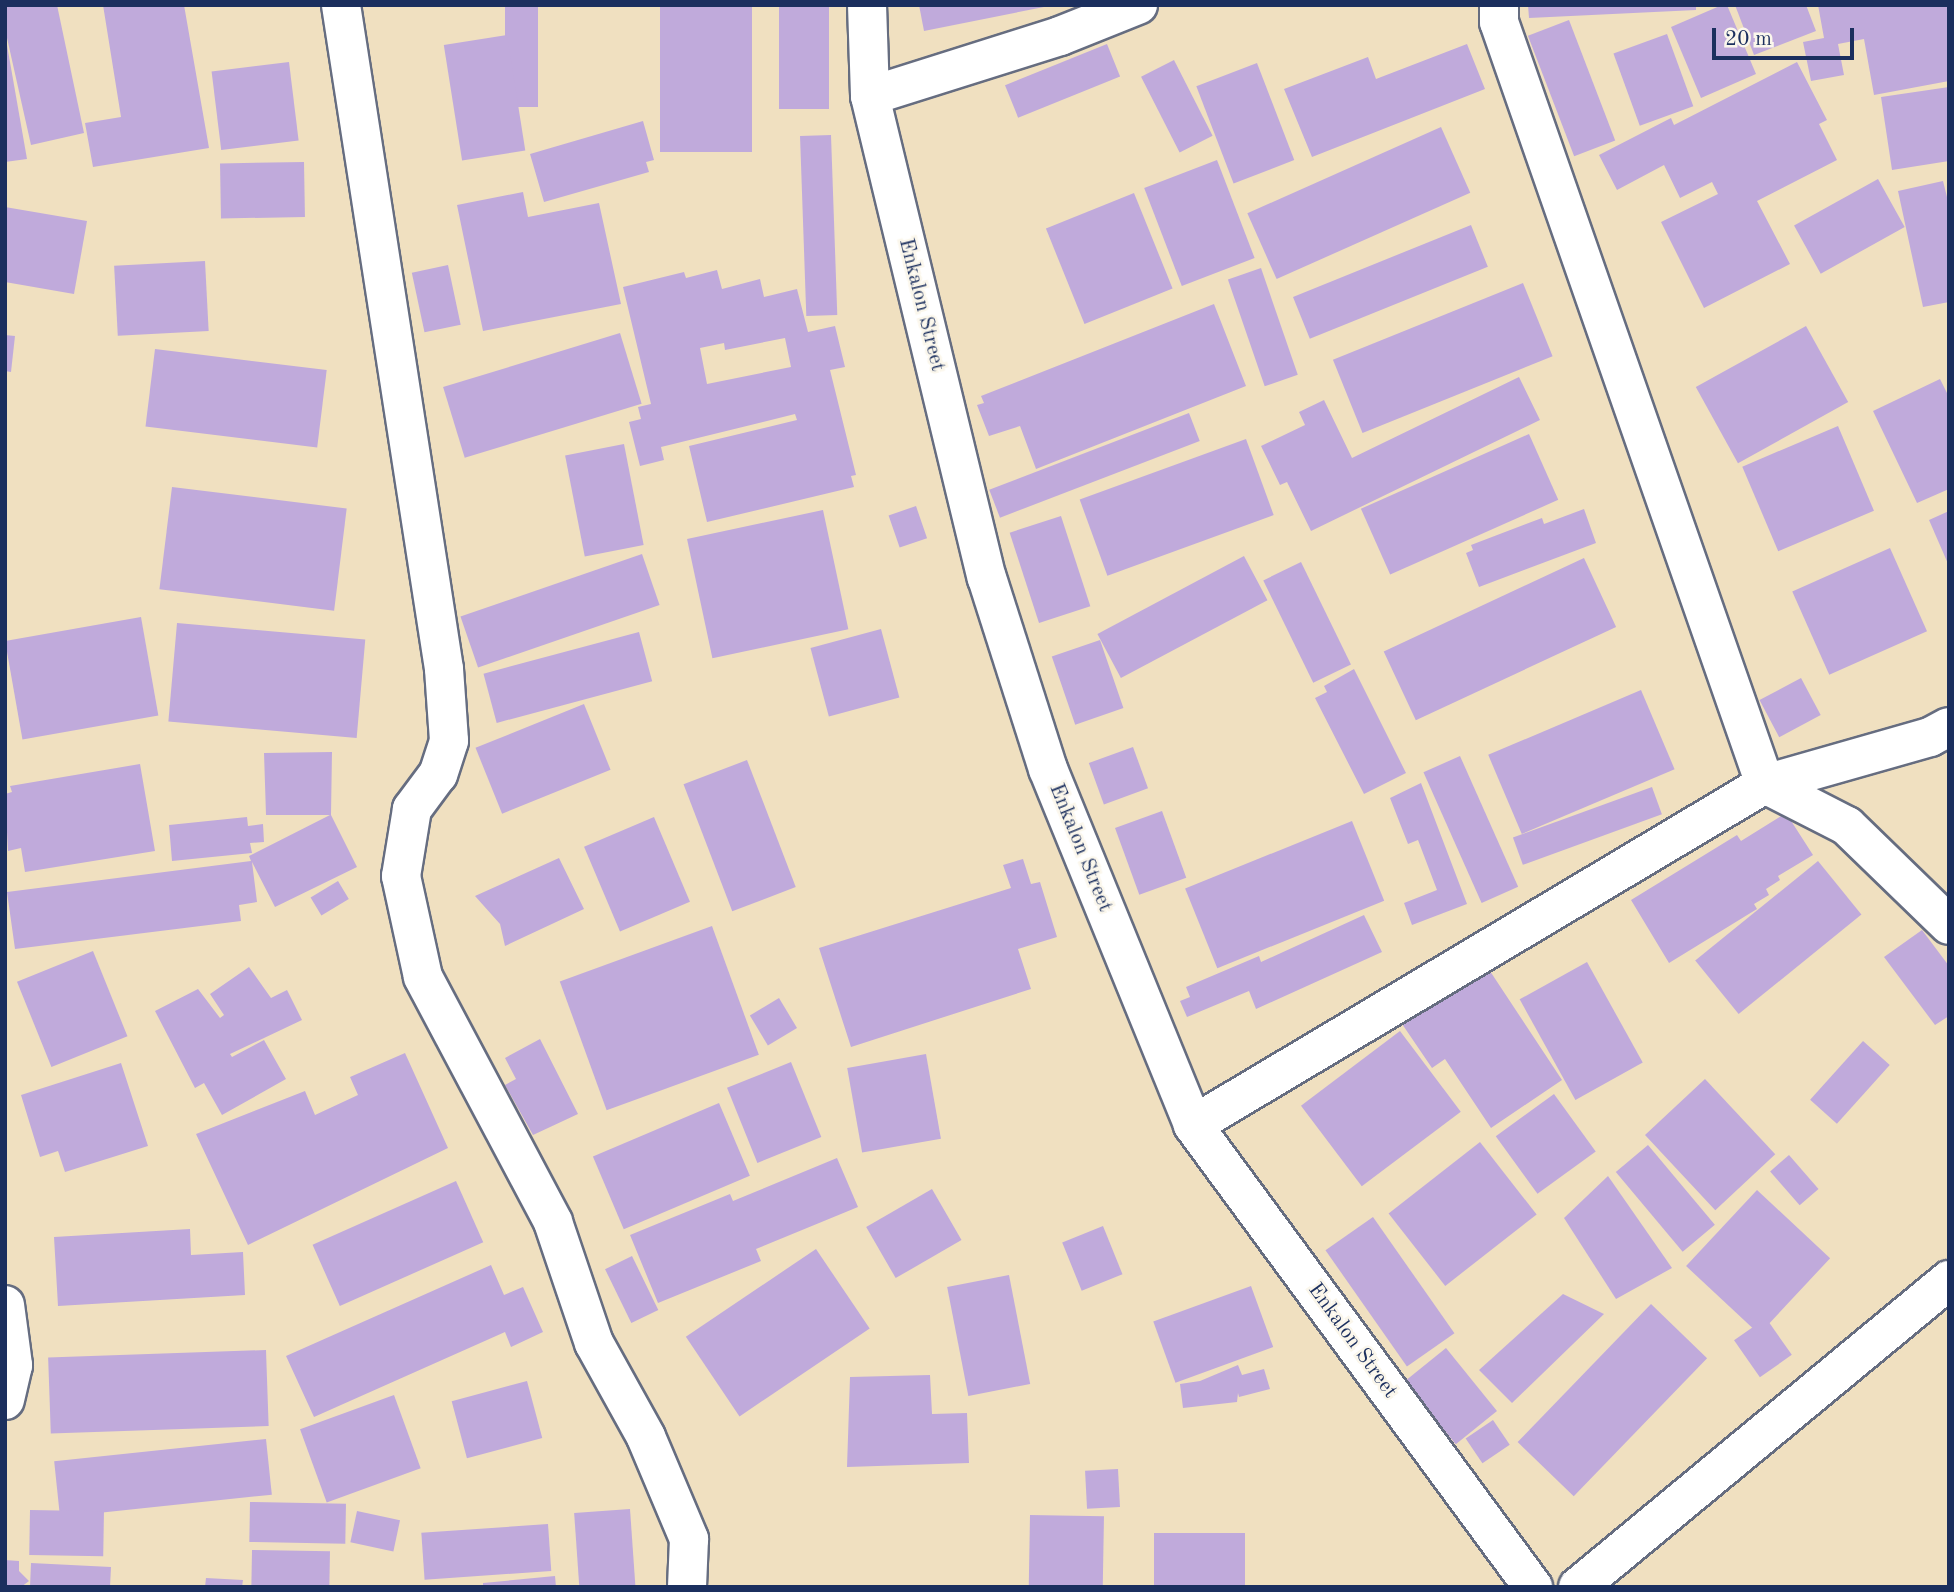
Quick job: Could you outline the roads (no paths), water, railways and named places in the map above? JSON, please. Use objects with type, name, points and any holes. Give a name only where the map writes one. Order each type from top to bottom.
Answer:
[{"type":"street","points":[[341,5],[444,669],[449,741],[438,774],[412,809],[401,876],[420,965],[553,1222],[594,1343],[646,1437],[689,1539],[688,1587]]},
{"type":"street","name":"Enkalon Street","points":[[867,5],[870,96],[987,578],[1048,769],[1193,1125],[1533,1587]]},
{"type":"street","points":[[870,96],[1060,36],[1138,5]]},
{"type":"street","points":[[1499,5],[1499,22],[1765,784],[1847,826],[1949,925]]},
{"type":"street","points":[[1193,1125],[1765,784],[1930,737],[1949,727]]},
{"type":"street","points":[[1578,1587],[1949,1280]]},
{"type":"street","points":[[5,1305],[13,1365],[5,1400]]}]
